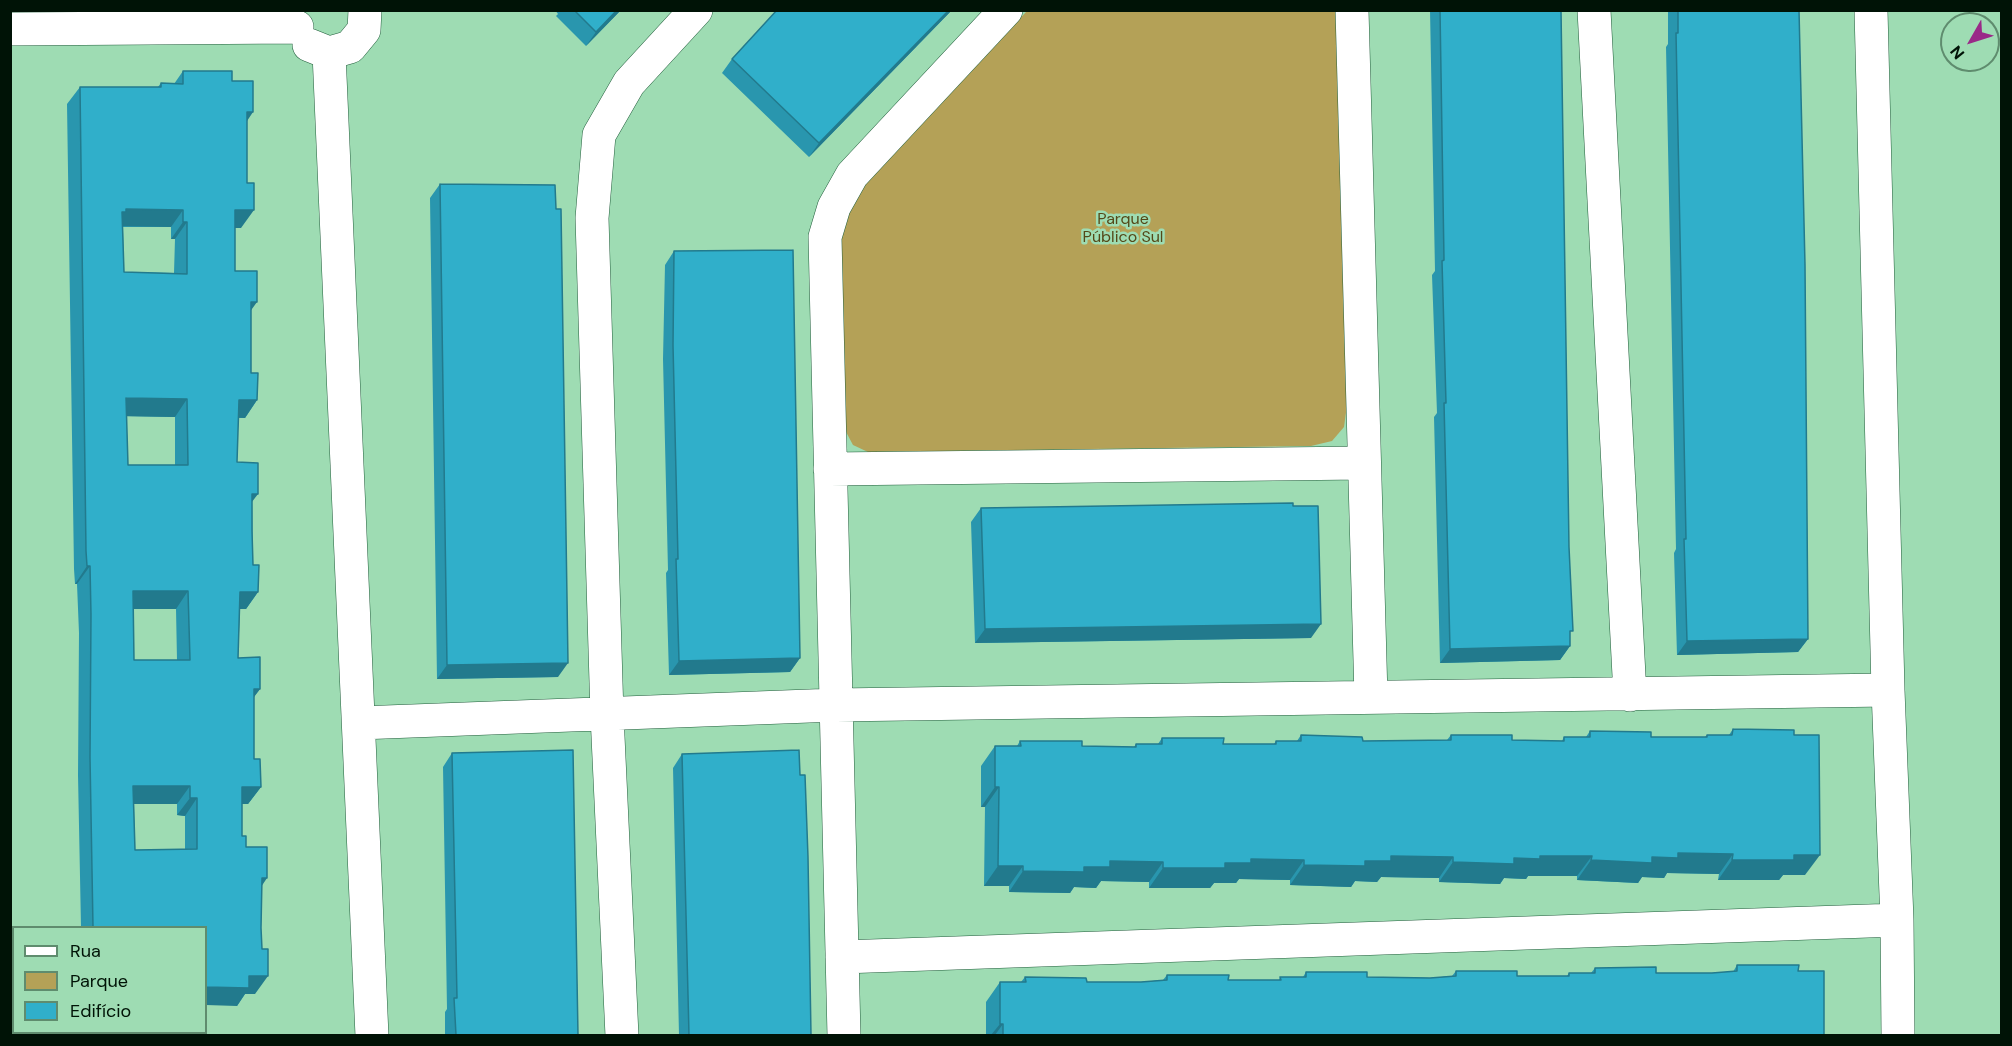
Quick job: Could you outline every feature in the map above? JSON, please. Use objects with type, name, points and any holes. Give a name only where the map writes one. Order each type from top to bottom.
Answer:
[{"type":"street","points":[[10,29],[297,19],[309,45],[329,53],[350,47],[364,30],[365,10]]},
{"type":"street","points":[[622,1035],[607,715],[592,218],[599,135],[628,83],[696,10]]},
{"type":"street","points":[[844,1035],[825,237],[834,207],[852,175],[1006,10]]},
{"type":"street","points":[[1352,10],[1371,697]]},
{"type":"street","points":[[1594,10],[1630,695]]},
{"type":"street","points":[[1871,10],[1888,690],[1897,920],[1898,1035]]},
{"type":"street","points":[[329,53],[372,1035]]},
{"type":"street","points":[[830,469],[1363,463]]},
{"type":"street","points":[[359,723],[836,705],[1888,690]]},
{"type":"street","points":[[842,957],[1897,920]]},
{"type":"street","points":[[10,968],[11,1035]]},
{"type":"green space","name":"Parque Público Sul","points":[[1027,11],[1337,11],[1348,398],[1344,427],[1332,441],[1311,446],[868,452],[853,445],[845,430],[839,237],[848,206],[881,163]]},
{"type":"building","points":[[574,10],[617,10],[596,32]]},
{"type":"building","points":[[777,10],[949,10],[819,143],[732,59]]},
{"type":"building","points":[[1440,10],[1561,10],[1569,547],[1573,631],[1570,631],[1570,646],[1450,649],[1444,403],[1446,403],[1442,261],[1444,260]]},
{"type":"building","points":[[1678,10],[1799,10],[1805,265],[1808,639],[1687,641],[1676,33],[1678,33]]},
{"type":"building","points":[[183,71],[232,71],[232,81],[253,81],[253,112],[247,112],[247,183],[254,183],[254,210],[235,210],[235,271],[257,271],[257,302],[251,302],[251,373],[258,373],[257,400],[239,400],[237,462],[258,463],[258,494],[252,494],[252,531],[253,565],[259,565],[258,592],[240,592],[238,658],[260,657],[260,689],[254,689],[254,759],[260,759],[261,787],[242,787],[242,836],[246,836],[246,847],[267,847],[267,878],[262,878],[261,928],[262,949],[268,949],[268,976],[249,976],[249,988],[207,987],[207,926],[93,926],[90,757],[91,615],[90,566],[87,566],[86,551],[80,87],[161,87],[161,83],[183,84]],"holes":[[[126,209],[183,210],[183,222],[187,222],[187,274],[124,272],[122,212],[126,212]],[[126,398],[187,399],[188,465],[128,465]],[[133,591],[188,591],[190,660],[134,660]],[[133,786],[190,786],[190,798],[197,798],[197,849],[135,850]]]},
{"type":"building","points":[[440,184],[555,185],[556,209],[561,209],[568,663],[447,665]]},
{"type":"building","points":[[793,250],[800,658],[679,661],[673,345],[674,251]]},
{"type":"building","points":[[1293,503],[1293,506],[1318,506],[1321,624],[985,629],[981,508]]},
{"type":"building","points":[[1733,729],[1794,730],[1794,735],[1819,735],[1820,855],[1794,855],[1794,860],[1732,860],[1733,854],[1678,853],[1678,858],[1652,857],[1652,863],[1591,860],[1592,856],[1540,856],[1540,859],[1514,858],[1514,864],[1453,862],[1453,857],[1391,856],[1391,861],[1365,861],[1365,866],[1304,865],[1304,860],[1251,859],[1251,863],[1225,863],[1225,868],[1163,868],[1163,862],[1110,861],[1110,867],[1084,867],[1084,872],[1023,871],[1023,866],[998,866],[999,787],[995,787],[995,746],[1021,746],[1020,741],[1082,741],[1082,746],[1136,747],[1136,744],[1162,744],[1162,738],[1224,738],[1223,744],[1276,744],[1276,741],[1301,741],[1301,735],[1362,737],[1363,741],[1451,740],[1451,735],[1512,735],[1512,740],[1564,741],[1564,737],[1590,737],[1590,731],[1651,732],[1651,737],[1707,737],[1707,735],[1732,735]]},
{"type":"building","points":[[573,750],[578,1035],[456,1035],[452,753]]},
{"type":"building","points":[[799,750],[800,775],[805,775],[811,1035],[689,1035],[682,754]]},
{"type":"building","points":[[1737,965],[1799,965],[1798,971],[1824,971],[1824,1035],[1003,1035],[1003,1024],[1000,1024],[1000,982],[1026,982],[1025,977],[1086,978],[1087,982],[1141,982],[1167,980],[1167,975],[1229,975],[1228,980],[1281,980],[1280,977],[1306,977],[1306,972],[1367,972],[1367,977],[1430,978],[1456,976],[1456,971],[1517,971],[1517,976],[1569,976],[1569,973],[1595,973],[1595,968],[1656,967],[1656,973],[1712,973],[1737,971]]}]
